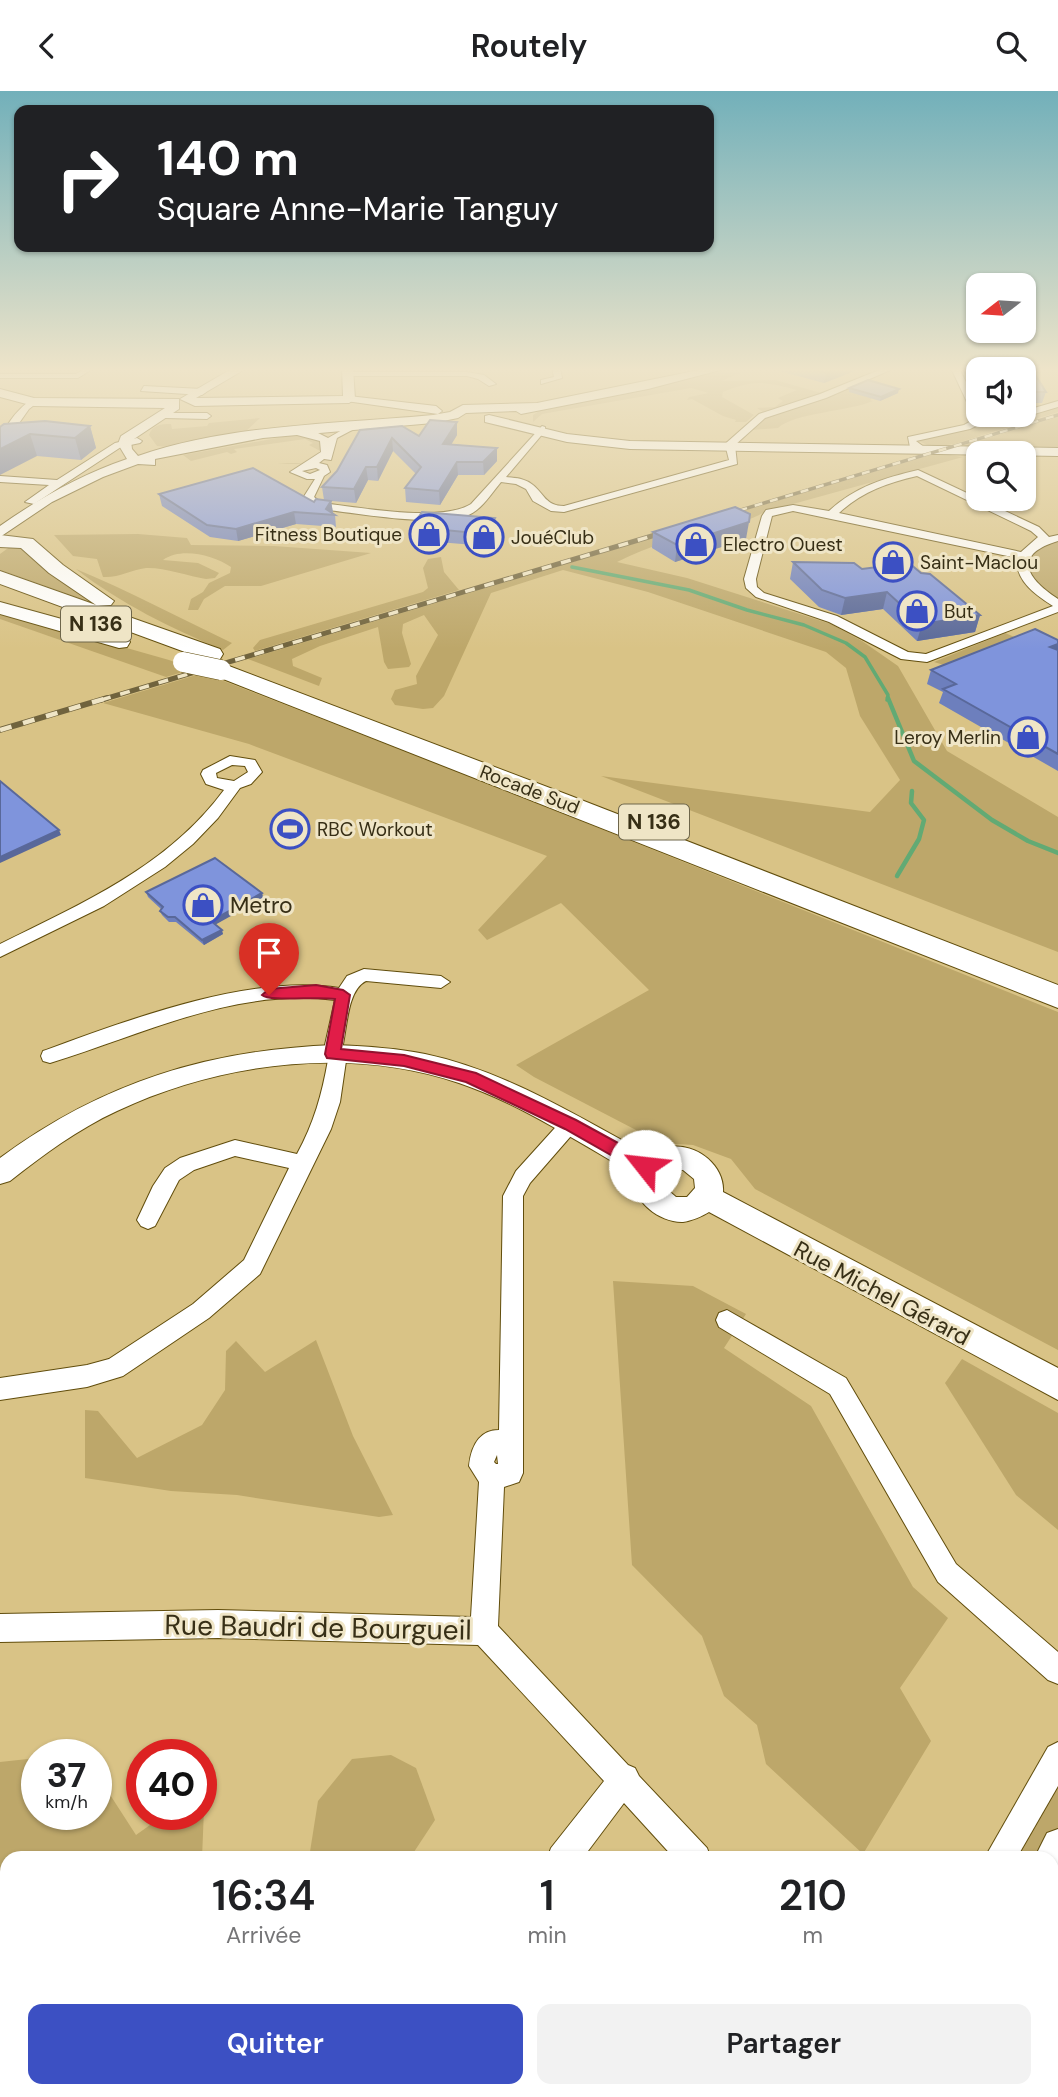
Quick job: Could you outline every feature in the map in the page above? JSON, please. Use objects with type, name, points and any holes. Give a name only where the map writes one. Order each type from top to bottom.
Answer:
[{"type":"highway","points":[[10,528],[69,577],[135,618],[146,629]]},
{"type":"highway","name":"Rocade Sud","points":[[0,577],[146,629],[214,664],[1058,997]]},
{"type":"highway","name":"Rocade Sud","points":[[0,588],[214,664],[1058,979]]},
{"type":"highway","points":[[0,608],[214,664]]},
{"type":"street","points":[[10,528],[59,482],[95,462]]},
{"type":"street","points":[[10,528],[68,487],[133,462]]},
{"type":"street","points":[[10,528],[76,491],[145,462]]},
{"type":"street","points":[[321,462],[317,469],[320,478],[309,500],[323,507],[443,517],[470,510],[513,462]]},
{"type":"street","points":[[314,486],[296,471],[317,469],[323,462]]},
{"type":"street","points":[[499,479],[518,481],[530,487],[537,499],[555,509],[564,509],[734,462]]},
{"type":"street","points":[[831,515],[850,497],[888,479],[918,473],[1035,529],[1058,536]]},
{"type":"street","points":[[0,479],[59,482]]},
{"type":"street","points":[[1022,556],[793,508],[770,512],[750,579],[752,588],[760,595],[833,618],[905,656],[927,658],[1058,606]]},
{"type":"street","points":[[1035,529],[1044,537],[1022,556],[1020,565],[1024,577],[1037,591],[1058,606]]},
{"type":"street","points":[[1039,543],[1058,536]]},
{"type":"street","points":[[0,951],[108,897],[143,876],[195,834],[225,801],[235,785]]},
{"type":"street","points":[[0,1389],[87,1376],[115,1368],[201,1311],[252,1268],[321,1129],[330,1103],[343,995],[354,980],[364,975],[441,982]]},
{"type":"street","points":[[50,1056],[127,1027],[209,1004],[316,991],[343,995]]},
{"type":"street","points":[[0,1173],[45,1139],[107,1104],[152,1086],[196,1072],[270,1058],[335,1054],[404,1061],[471,1077],[570,1124],[650,1169]]},
{"type":"street","name":"Rue Baudri de Bourgueil","points":[[0,1627],[218,1624],[484,1631],[492,1478],[510,1473],[513,1196],[523,1177],[570,1124]]},
{"type":"street","points":[[0,1178],[45,1139]]},
{"type":"street","points":[[148,1220],[160,1192],[172,1174],[187,1164],[235,1148],[302,1163]]},
{"type":"street","points":[[671,1158],[699,1165],[708,1176],[710,1187],[706,1198],[691,1208],[677,1209],[663,1205],[649,1191],[646,1180],[650,1169],[671,1158]]},
{"type":"street","name":"Rue Michel Gérard","points":[[706,1198],[1058,1385]]},
{"type":"street","points":[[727,1320],[838,1385],[947,1573],[1058,1670]]},
{"type":"street","points":[[484,1631],[625,1778],[689,1851]]},
{"type":"street","points":[[1004,1851],[1058,1757]]},
{"type":"street","points":[[568,1851],[625,1778]]},
{"type":"shaded area","points":[[908,462],[946,462],[764,512],[747,520],[717,526],[654,546],[617,562],[687,578],[831,624],[898,666],[947,751],[1058,817],[1058,952],[601,776],[870,812],[900,780],[860,716],[846,668],[826,652],[648,592],[563,570],[491,593],[444,696],[433,708],[395,705],[391,699],[395,690],[417,684],[416,676],[438,635],[424,615],[403,624],[402,633],[411,664],[409,667],[388,669],[384,662],[378,627],[320,646],[292,659],[293,666],[322,678],[319,686],[248,659]]},
{"type":"shaded area","points":[[138,534],[187,538],[191,545],[274,546],[371,553],[261,586],[225,586],[204,599],[198,610],[188,610],[191,599],[203,592],[209,583],[230,573],[231,567],[206,556],[188,553],[163,560],[198,563],[219,573],[215,578],[206,579],[146,568],[103,577],[97,559],[73,556],[54,535]]},
{"type":"shaded area","points":[[1058,539],[1058,601],[1037,586],[1026,565],[1036,549]]},
{"type":"shaded area","points":[[15,543],[109,609],[0,570],[0,554]]},
{"type":"shaded area","points":[[441,557],[444,572],[459,590],[255,651],[253,648],[260,640],[423,592],[428,588],[423,568],[428,559]]},
{"type":"shaded area","points":[[76,569],[232,643],[223,650],[184,633],[129,604]]},
{"type":"shaded area","points":[[0,612],[193,669],[166,677],[0,619]]},
{"type":"shaded area","points":[[1005,633],[1026,642],[1006,640],[944,665],[934,662]]},
{"type":"shaded area","points":[[203,673],[474,778],[1058,1012],[1058,1350],[755,1189],[731,1159],[693,1145],[661,1143],[516,1065],[649,990],[561,903],[487,940],[478,930],[547,856],[249,744],[103,703]]},
{"type":"shaded area","points":[[613,1281],[693,1286],[746,1314],[724,1348],[811,1406],[913,1587],[948,1618],[900,1688],[931,1741],[865,1851],[860,1851],[766,1764],[757,1725],[724,1696],[702,1636],[632,1565]]},
{"type":"shaded area","points":[[316,1340],[353,1436],[393,1515],[379,1517],[237,1495],[171,1491],[85,1478],[85,1410],[98,1411],[137,1458],[202,1425],[225,1390],[226,1351],[236,1341],[265,1372]]},
{"type":"shaded area","points":[[962,1359],[1058,1413],[1058,1530],[1016,1495],[945,1383]]},
{"type":"shaded area","points":[[391,1755],[416,1768],[435,1820],[415,1851],[310,1851],[318,1801],[352,1759]]},
{"type":"shaded area","points":[[21,1760],[21,1830],[112,1830],[112,1798],[126,1820],[126,1830],[133,1830],[136,1835],[143,1830],[203,1830],[202,1851],[0,1851],[0,1762]]},
{"type":"shaded area","points":[[1058,1776],[1058,1850],[1014,1851]]},
{"type":"building","points":[[342,462],[380,462],[377,467],[366,467],[354,489],[322,487]]},
{"type":"building","points":[[416,462],[483,462],[457,462],[439,491],[405,488],[421,467]]},
{"type":"building","points":[[253,468],[314,502],[316,499],[331,501],[326,509],[335,515],[294,512],[236,529],[207,525],[159,494]]},
{"type":"building","points":[[735,507],[750,514],[749,522],[677,545],[653,532]]},
{"type":"building","points":[[422,512],[495,518],[486,534],[412,527]]},
{"type":"building","points":[[793,562],[854,563],[862,569],[909,563],[921,573],[930,574],[980,615],[922,624],[887,592],[845,598],[822,590]]},
{"type":"building","name":"Leroy Merlin","points":[[1035,629],[1058,640],[1058,644],[1050,647],[1058,650],[1058,754],[943,689],[956,684],[931,670]]},
{"type":"building","points":[[0,781],[59,830],[0,857]]},
{"type":"building","name":"Metro","points":[[215,858],[262,893],[211,921],[222,930],[202,940],[175,917],[168,917],[160,911],[163,907],[146,892]]},
{"type":"waterway","points":[[572,567],[689,590],[747,610],[804,625],[846,643],[865,657],[888,695],[887,700]]},
{"type":"waterway","points":[[888,698],[914,761],[992,820],[1028,841],[1058,853]]},
{"type":"waterway","points":[[897,876],[919,839],[924,820],[911,803],[912,791]]},
{"type":"railway","points":[[724,515],[902,462]]},
{"type":"railway","points":[[723,515],[730,513]]},
{"type":"railway","points":[[101,700],[672,530]]},
{"type":"railway","points":[[0,730],[107,698]]},
{"type":"place","name":"Fitness Boutique","points":[[429,534]]},
{"type":"place","name":"JouéClub","points":[[484,537]]},
{"type":"place","name":"Electro Ouest","points":[[696,544]]},
{"type":"place","name":"Saint-Maclou","points":[[893,562]]},
{"type":"place","name":"But","points":[[917,611]]},
{"type":"place","name":"Leroy Merlin","points":[[1028,737]]},
{"type":"place","name":"RBC Workout","points":[[290,829]]},
{"type":"place","name":"Metro","points":[[203,905]]},
{"type":"route","points":[[269,995],[316,991],[343,995],[332,1054],[404,1061],[471,1077],[570,1124],[645,1166]]}]
